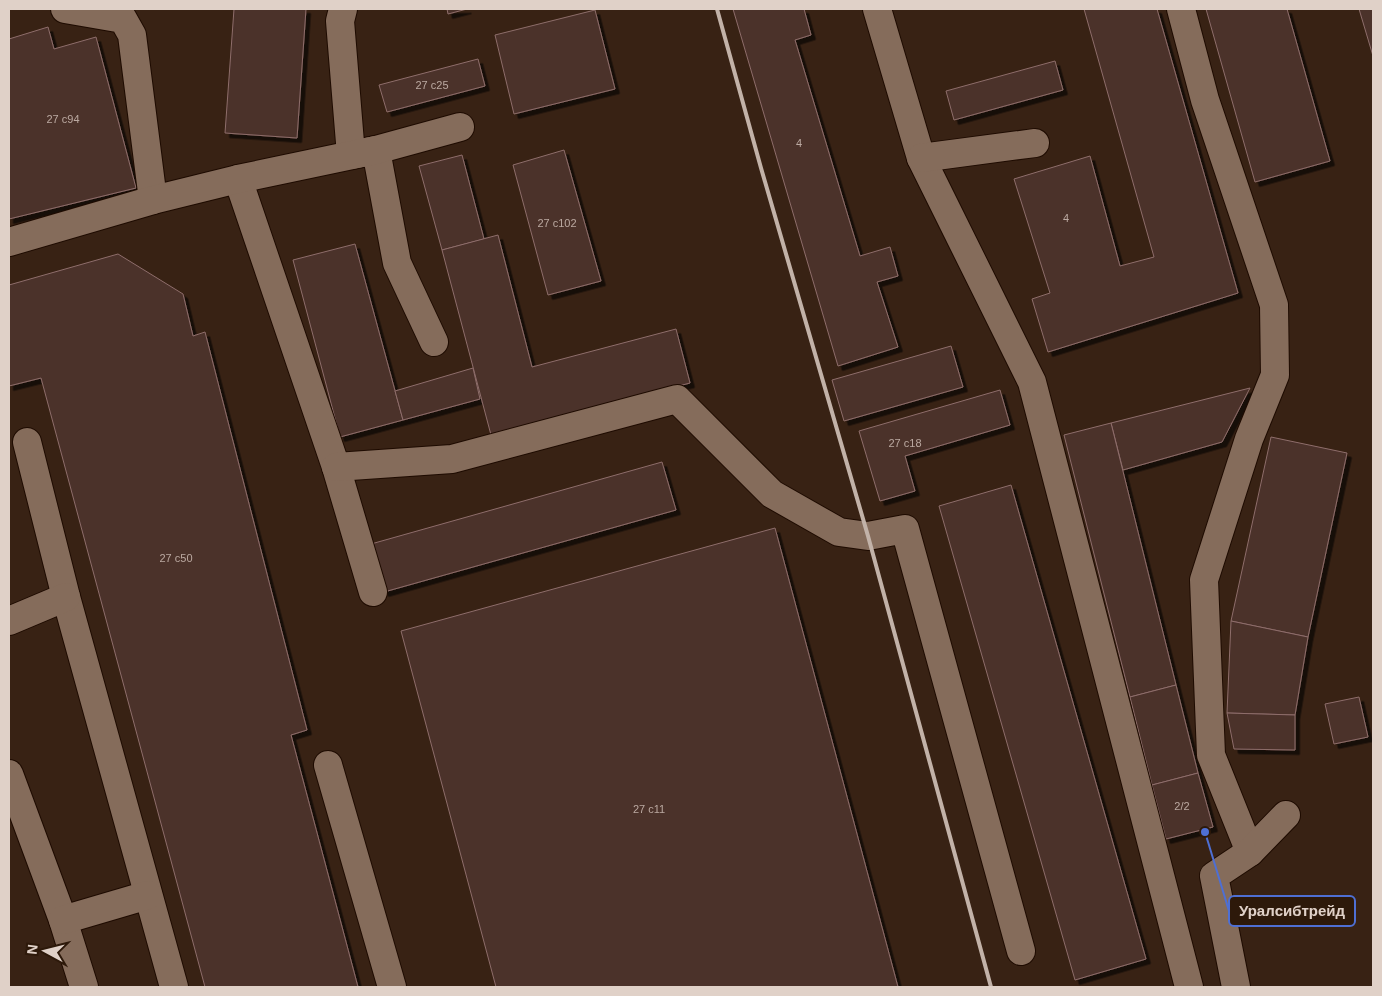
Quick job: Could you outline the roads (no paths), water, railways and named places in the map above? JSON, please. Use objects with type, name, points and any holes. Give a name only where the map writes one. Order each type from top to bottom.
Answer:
[{"type":"lane","points":[[65,9],[123,19],[132,35],[153,200]]},
{"type":"lane","points":[[343,9],[340,21],[364,153],[397,263],[434,342]]},
{"type":"lane","points":[[877,9],[921,158],[1032,382],[1189,987]]},
{"type":"lane","points":[[1182,9],[1205,100],[1274,305],[1275,375],[1249,440],[1204,580],[1210,755],[1250,852]]},
{"type":"lane","points":[[9,242],[153,200],[238,179],[364,153],[460,127]]},
{"type":"lane","points":[[921,158],[1035,142]]},
{"type":"lane","points":[[238,179],[336,466],[373,592]]},
{"type":"lane","points":[[336,466],[452,459],[677,399],[772,494],[839,532],[868,536],[905,528],[1021,951]]},
{"type":"lane","points":[[27,442],[66,597],[174,987]]},
{"type":"lane","points":[[9,621],[66,597]]},
{"type":"lane","points":[[328,765],[392,987]]},
{"type":"lane","points":[[9,774],[64,920],[84,987]]},
{"type":"lane","points":[[1236,987],[1214,876],[1250,852],[1286,815]]},
{"type":"lane","points":[[64,920],[148,895]]},
{"type":"railway","points":[[717,9],[868,536],[991,987]]},
{"type":"place","name":"Уралcибтрейд","points":[[1205,832]]}]
